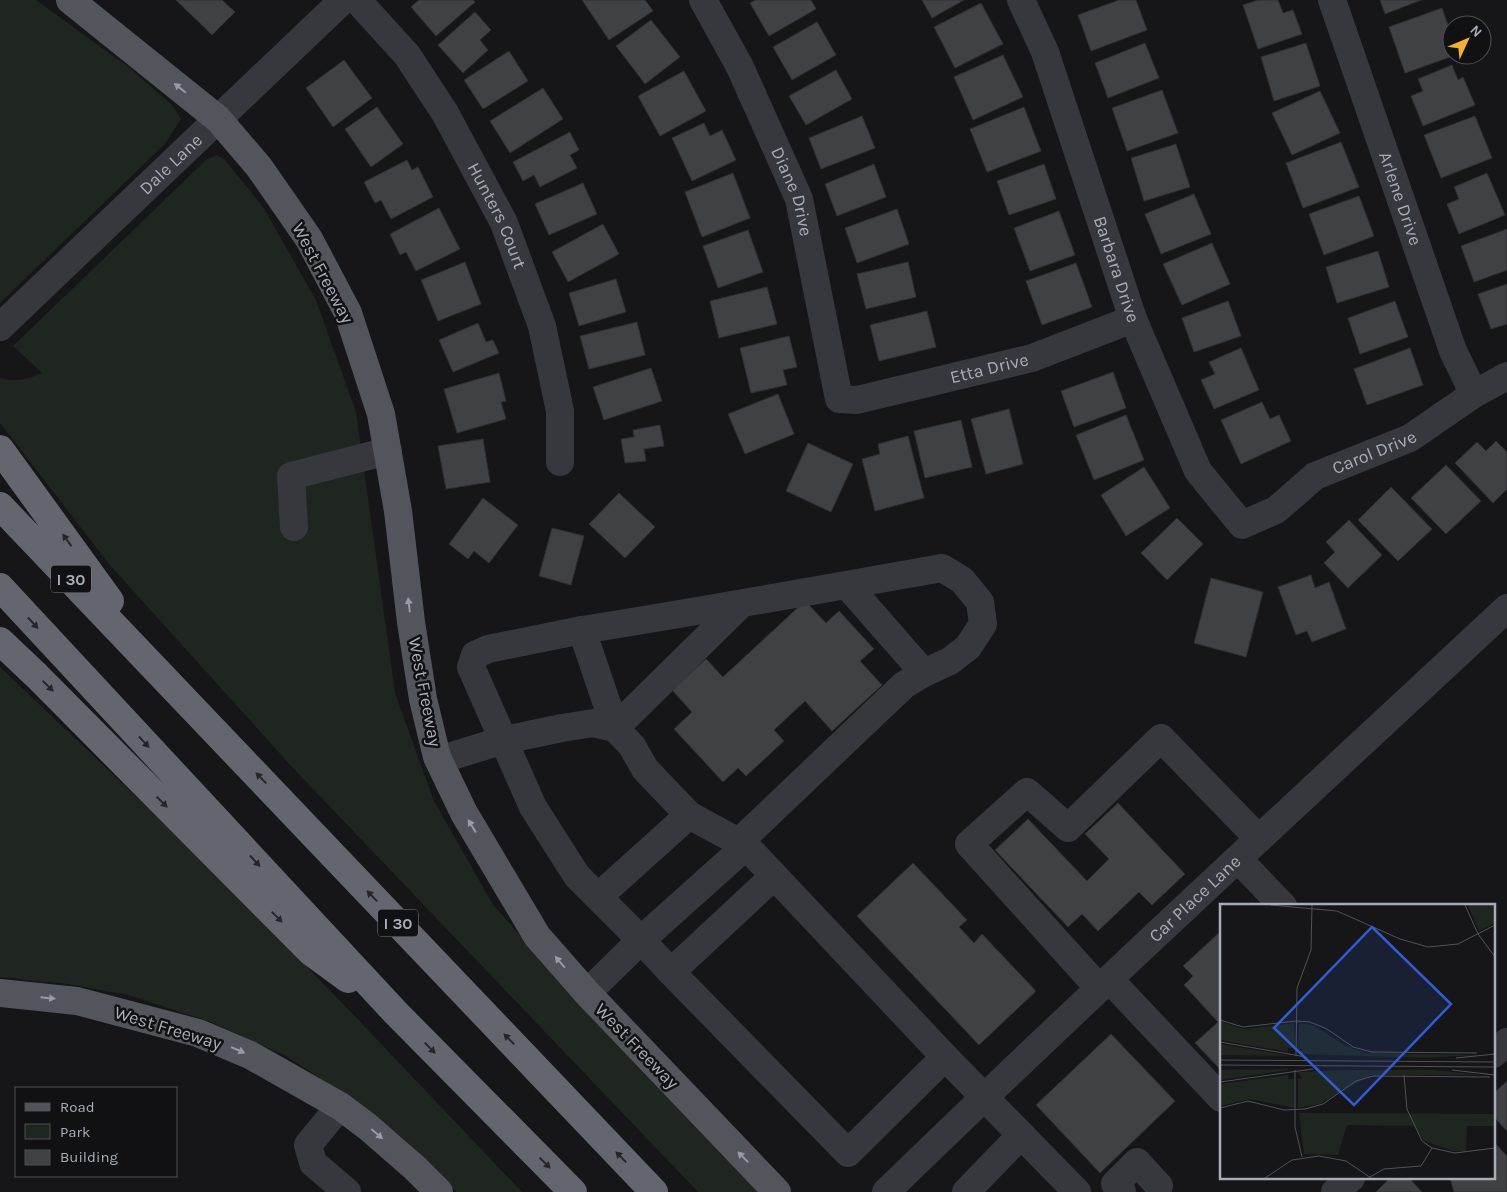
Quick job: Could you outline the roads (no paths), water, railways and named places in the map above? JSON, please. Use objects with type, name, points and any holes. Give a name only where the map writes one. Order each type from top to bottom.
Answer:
[{"type":"highway","points":[[0,449],[101,586],[142,653]]},
{"type":"highway","name":"I 30","points":[[0,506],[654,1192]]},
{"type":"highway","points":[[0,587],[396,1013],[573,1192]]},
{"type":"highway","points":[[0,640],[311,952],[396,1013]]},
{"type":"main road","name":"West Freeway","points":[[70,0],[218,119],[259,167],[309,239],[348,313],[381,414],[398,510],[411,622],[423,699],[438,760],[464,813],[537,936],[586,993],[777,1192]]},
{"type":"main road","name":"West Freeway","points":[[0,994],[77,1001],[198,1033],[250,1055],[340,1106],[368,1127],[439,1192]]},
{"type":"street","name":"Dale Lane","points":[[5,322],[343,0]]},
{"type":"street","name":"Hunters Court","points":[[357,0],[407,55],[445,114],[504,224],[542,326],[560,411],[560,462]]},
{"type":"street","name":"Diane Drive","points":[[703,0],[740,66],[800,198],[839,399]]},
{"type":"street","name":"Barbara Drive","points":[[1021,0],[1044,52],[1133,319],[1198,471],[1242,525]]},
{"type":"street","name":"Arlene Drive","points":[[1332,0],[1452,351],[1474,394]]},
{"type":"street","name":"Etta Drive","points":[[839,399],[857,400],[1032,358],[1133,319]]},
{"type":"street","name":"Carol Drive","points":[[1242,525],[1276,510],[1315,476],[1410,438],[1474,394],[1507,376]]},
{"type":"street","points":[[294,527],[291,476],[388,451]]},
{"type":"street","points":[[586,993],[641,940],[742,844],[904,685],[950,661],[968,647],[983,624],[980,602],[962,580],[942,568],[582,630],[488,649],[475,655],[471,666],[533,807],[577,876],[641,940],[848,1153],[945,1057]]},
{"type":"street","points":[[847,585],[924,673]]},
{"type":"street","points":[[614,728],[741,604]]},
{"type":"street","name":"Car Place Lane","points":[[886,1192],[1104,984],[1507,608]]},
{"type":"street","points":[[582,630],[614,728],[632,746],[645,769],[689,815],[742,844],[1077,1192]]},
{"type":"street","points":[[438,760],[504,740],[593,722],[614,728]]},
{"type":"street","points":[[1220,1097],[1104,984],[969,844],[1027,792],[1068,828],[1161,738],[1259,839]]},
{"type":"street","points":[[598,897],[689,815]]},
{"type":"street","points":[[1238,859],[1281,904]]},
{"type":"street","points":[[671,972],[774,876]]},
{"type":"street","points":[[1494,1053],[1507,1042]]},
{"type":"street","points":[[340,1106],[308,1145],[314,1163],[347,1192]]},
{"type":"street","points":[[972,1190],[1021,1135]]},
{"type":"street","points":[[1122,1192],[1115,1184],[1137,1162],[1159,1190]]},
{"type":"street","points":[[1335,1192],[1349,1180]]}]
